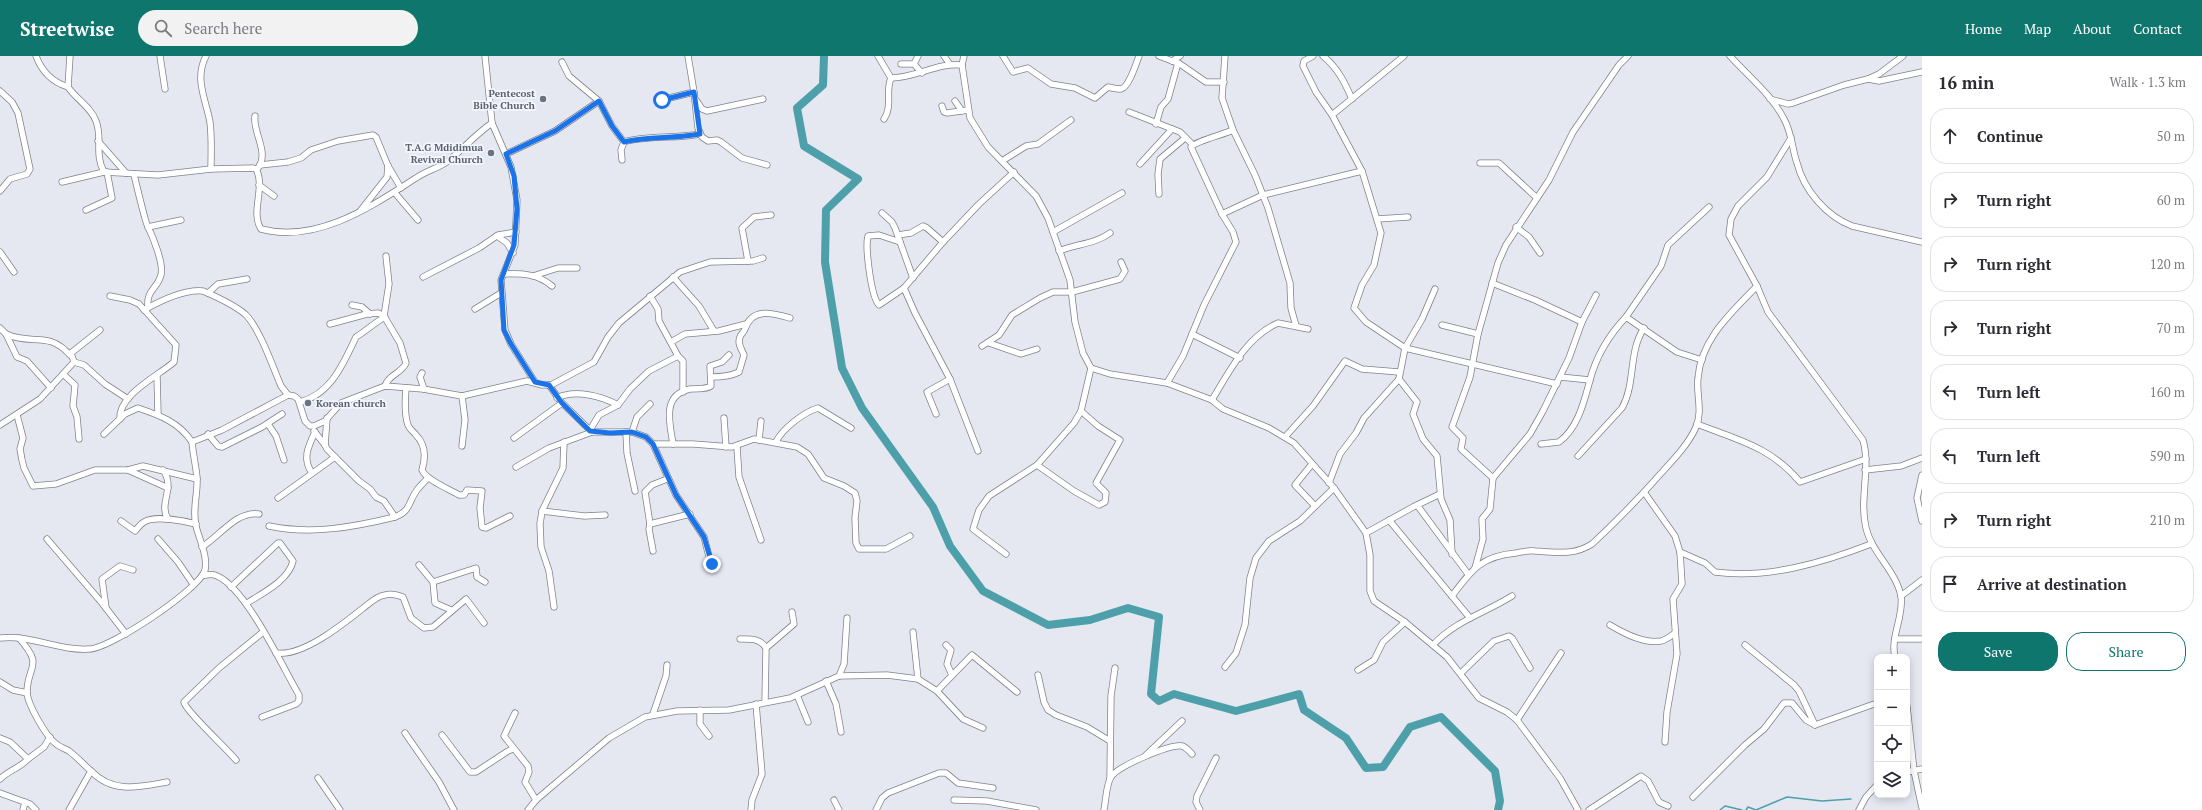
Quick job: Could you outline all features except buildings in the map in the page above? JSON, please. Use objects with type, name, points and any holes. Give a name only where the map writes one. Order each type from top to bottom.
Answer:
[{"type":"street","points":[[36,56],[46,74],[53,80],[68,87],[96,119],[99,132],[99,160],[106,172],[112,198],[86,210]]},
{"type":"street","points":[[68,87],[70,56]]},
{"type":"street","points":[[160,56],[165,90]]},
{"type":"street","points":[[206,56],[201,69],[201,84],[210,124],[211,169]]},
{"type":"street","points":[[485,56],[492,123],[506,154],[514,176],[515,185],[516,232],[513,253],[501,280],[504,330],[535,382]]},
{"type":"street","points":[[688,56],[700,134],[705,141],[721,142],[742,158],[767,165]]},
{"type":"street","points":[[878,56],[892,78]]},
{"type":"street","points":[[914,64],[918,56]]},
{"type":"street","points":[[944,56],[948,63]]},
{"type":"street","points":[[964,56],[962,65],[965,111]]},
{"type":"street","points":[[1003,56],[1013,72],[1028,68],[1051,84],[1074,88],[1096,98],[1108,87],[1119,89],[1124,88],[1134,72],[1139,56]]},
{"type":"street","points":[[1225,56],[1222,98],[1233,130],[1263,195],[1287,271],[1290,283],[1291,308],[1296,326]]},
{"type":"street","points":[[1314,56],[1304,62],[1303,66],[1316,92],[1332,115],[1362,171],[1381,233],[1377,254],[1370,272],[1362,285],[1354,308],[1366,322],[1405,348],[1557,384]]},
{"type":"street","points":[[1324,56],[1344,80],[1352,99]]},
{"type":"street","points":[[1332,115],[1404,56]]},
{"type":"street","points":[[1493,478],[1461,449],[1463,438],[1452,427],[1473,364],[1478,334],[1492,283],[1506,245],[1516,227],[1537,198],[1573,132],[1619,65],[1628,56]]},
{"type":"street","points":[[1730,56],[1770,99],[1784,119],[1791,138],[1796,163],[1805,184],[1817,201],[1836,218],[1852,226],[1922,242]]},
{"type":"street","points":[[1770,99],[1788,104],[1844,85],[1868,80],[1879,74],[1903,56]]},
{"type":"street","points":[[1162,57],[1176,59],[1206,82],[1224,82]]},
{"type":"street","points":[[1156,124],[1161,107],[1168,99],[1176,59]]},
{"type":"street","points":[[562,62],[569,76],[599,101],[612,126],[624,142]]},
{"type":"street","points":[[892,78],[922,73],[948,63],[962,65]]},
{"type":"street","points":[[902,64],[914,64],[922,73]]},
{"type":"street","points":[[1868,80],[1879,81],[1922,72]]},
{"type":"street","points":[[884,119],[889,109],[889,83],[892,78]]},
{"type":"street","points":[[0,90],[12,102],[18,113],[30,172],[10,179],[0,191]]},
{"type":"street","points":[[662,100],[694,92]]},
{"type":"street","points":[[695,99],[702,109],[708,111],[763,99]]},
{"type":"street","points":[[506,154],[555,131],[599,101]]},
{"type":"street","points":[[955,101],[965,111],[988,147],[1036,196],[1053,232],[1070,280],[1075,322],[1083,354],[1091,368],[1082,411],[1037,465],[989,496],[983,502],[973,526],[975,530],[1006,554]]},
{"type":"street","points":[[942,106],[944,112],[947,113],[965,111]]},
{"type":"street","points":[[1129,112],[1156,124],[1180,132],[1192,144],[1195,157],[1222,214],[1234,232],[1236,242],[1168,383]]},
{"type":"street","points":[[255,116],[260,142],[258,167],[258,220],[261,229],[284,233],[309,231],[360,212],[395,193],[432,168],[448,161],[492,123]]},
{"type":"street","points":[[1002,160],[1026,146],[1038,144],[1071,120]]},
{"type":"street","points":[[1140,164],[1172,129]]},
{"type":"street","points":[[1192,144],[1233,130]]},
{"type":"street","points":[[62,182],[106,172],[168,175],[211,169],[258,167],[288,162],[326,145],[369,134],[376,137],[388,166],[401,188]]},
{"type":"street","points":[[624,142],[643,138],[673,138],[700,134]]},
{"type":"street","points":[[1159,194],[1158,174],[1160,159],[1185,138]]},
{"type":"street","points":[[1791,138],[1767,177],[1738,206],[1729,227],[1732,243],[1757,286],[1775,324],[1804,358],[1826,391],[1859,433],[1866,449],[1863,494],[1865,526],[1871,544],[1889,570],[1901,596],[1900,612],[1895,639],[1895,654]]},
{"type":"street","points":[[98,141],[126,173]]},
{"type":"street","points":[[622,160],[624,142]]},
{"type":"street","points":[[1480,163],[1499,163],[1537,198]]},
{"type":"street","points":[[360,212],[387,177],[388,166]]},
{"type":"street","points":[[1222,214],[1263,195],[1362,171]]},
{"type":"street","points":[[900,242],[879,235],[868,236],[870,280],[873,295],[879,305],[904,288],[943,242],[985,198],[1014,172]]},
{"type":"street","points":[[134,174],[142,202],[145,221],[162,268],[160,278],[148,293],[146,309]]},
{"type":"street","points":[[259,185],[274,196]]},
{"type":"street","points":[[395,193],[418,220]]},
{"type":"street","points":[[1053,232],[1122,193]]},
{"type":"street","points":[[1541,444],[1559,442],[1567,435],[1584,403],[1590,380],[1602,350],[1661,266],[1668,245],[1709,207]]},
{"type":"street","points":[[882,213],[892,222],[913,278]]},
{"type":"street","points":[[748,261],[742,228],[754,217],[771,215]]},
{"type":"street","points":[[1377,219],[1408,217]]},
{"type":"street","points":[[148,227],[181,220]]},
{"type":"street","points":[[898,235],[911,233],[923,226],[943,242]]},
{"type":"street","points":[[1516,227],[1529,237],[1540,253]]},
{"type":"street","points":[[423,277],[479,248],[497,236],[516,232]]},
{"type":"street","points":[[1059,251],[1086,242],[1099,241],[1110,233]]},
{"type":"street","points":[[497,236],[507,243],[513,253]]},
{"type":"street","points":[[0,252],[14,272]]},
{"type":"street","points":[[385,386],[388,380],[402,369],[406,363],[400,343],[385,316],[389,284],[386,256]]},
{"type":"street","points":[[310,426],[319,424],[341,403],[385,386],[424,389],[462,396],[512,383],[528,381],[549,385],[594,362],[612,332],[650,296],[680,272],[710,262],[748,261],[763,258]]},
{"type":"street","points":[[982,346],[989,343],[1004,329],[1012,315],[1040,298],[1053,292],[1072,292],[1120,279],[1125,271],[1121,262]]},
{"type":"street","points":[[533,276],[552,269],[577,268]]},
{"type":"street","points":[[504,274],[522,273],[542,279],[552,286]]},
{"type":"street","points":[[673,277],[699,306],[714,331]]},
{"type":"street","points":[[208,293],[218,284],[247,279]]},
{"type":"street","points":[[1492,283],[1535,300],[1582,322]]},
{"type":"street","points":[[1452,596],[1468,574],[1475,568],[1502,554],[1533,550],[1557,554],[1583,550],[1597,540],[1644,492],[1682,450],[1697,424],[1700,412],[1698,379],[1702,360],[1710,339],[1721,324],[1757,286]]},
{"type":"street","points":[[904,288],[915,313],[950,379],[978,452]]},
{"type":"street","points":[[1435,289],[1422,319],[1405,348],[1399,372],[1399,379],[1417,402],[1413,414],[1424,439],[1435,452],[1440,494],[1450,520],[1452,554]]},
{"type":"street","points":[[146,309],[191,291],[203,291],[244,313],[252,322],[281,386],[288,395]]},
{"type":"street","points":[[475,309],[501,293]]},
{"type":"street","points":[[1475,568],[1483,539],[1482,520],[1490,509],[1493,478],[1530,434],[1557,384],[1582,322],[1596,295]]},
{"type":"street","points":[[110,296],[135,302],[146,309],[176,345],[174,362],[128,399],[121,407],[120,419]]},
{"type":"street","points":[[650,296],[658,308],[659,321],[678,356],[683,361],[683,392]]},
{"type":"street","points":[[352,305],[362,307],[370,314]]},
{"type":"street","points":[[711,377],[724,377],[739,372],[744,355],[740,348],[740,338],[746,324],[752,316],[767,312],[790,318]]},
{"type":"street","points":[[330,324],[370,314],[385,316]]},
{"type":"street","points":[[300,402],[313,397],[328,386],[350,352],[356,337],[363,334],[372,324],[385,316]]},
{"type":"street","points":[[1626,317],[1677,352],[1702,360]]},
{"type":"street","points":[[1212,400],[1251,342],[1270,326],[1278,323],[1308,329]]},
{"type":"street","points":[[671,342],[685,334],[714,331],[746,324]]},
{"type":"street","points":[[1442,325],[1478,334]]},
{"type":"street","points":[[0,328],[6,334],[17,357],[27,361],[51,388]]},
{"type":"street","points":[[1578,456],[1622,408],[1627,400],[1634,352],[1638,336],[1644,328]]},
{"type":"street","points":[[70,355],[100,330]]},
{"type":"street","points":[[6,334],[18,338],[52,340],[62,346],[74,362],[84,365],[105,384],[128,399]]},
{"type":"street","points":[[1192,334],[1240,358]]},
{"type":"street","points":[[989,343],[1021,354],[1037,349]]},
{"type":"street","points":[[673,444],[668,411],[673,400],[689,389],[709,388],[712,384],[710,366],[722,362],[729,355]]},
{"type":"street","points":[[591,431],[599,415],[618,405],[630,389],[650,371],[678,356]]},
{"type":"street","points":[[1285,437],[1309,411],[1345,361],[1362,369],[1399,372]]},
{"type":"street","points":[[0,425],[32,405],[51,388],[74,362]]},
{"type":"street","points":[[1091,368],[1110,374],[1168,383],[1212,400],[1223,409],[1246,417],[1285,437],[1302,451],[1334,488],[1366,533],[1370,555],[1371,596],[1374,600],[1405,622],[1433,645],[1461,673],[1479,698],[1507,712],[1517,720],[1560,778],[1578,810]]},
{"type":"street","points":[[422,373],[420,377],[424,389]]},
{"type":"street","points":[[64,374],[75,385],[73,406],[78,417],[79,439]]},
{"type":"street","points":[[157,375],[158,414]]},
{"type":"street","points":[[1560,377],[1590,380]]},
{"type":"street","points":[[936,414],[927,392],[950,379]]},
{"type":"street","points":[[1329,483],[1340,454],[1356,433],[1364,418],[1399,379]]},
{"type":"street","points":[[549,385],[557,398],[591,431]]},
{"type":"street","points":[[406,388],[407,421],[409,427],[417,436],[424,450],[422,470],[428,478],[459,495],[464,495],[467,490],[482,491],[480,508],[482,527],[486,528],[510,516]]},
{"type":"street","points":[[557,398],[565,394],[576,394],[605,398],[618,405]]},
{"type":"street","points":[[192,442],[208,434],[222,430],[288,395],[294,396],[300,402],[304,417],[310,426],[335,457],[359,481],[368,487],[376,497],[384,501],[395,517]]},
{"type":"street","points":[[462,396],[465,420],[462,446]]},
{"type":"street","points":[[514,438],[562,403]]},
{"type":"street","points":[[632,432],[637,417],[650,404]]},
{"type":"street","points":[[104,434],[120,419],[138,408],[158,414],[173,423],[192,442],[197,479],[194,513],[205,564],[202,576]]},
{"type":"street","points":[[776,442],[780,435],[797,421],[818,408],[851,428]]},
{"type":"street","points":[[1037,465],[1074,491],[1099,505],[1105,502],[1106,493],[1096,483],[1120,440],[1116,436],[1098,426],[1082,411]]},
{"type":"street","points":[[208,434],[218,446],[222,447],[268,424],[282,414]]},
{"type":"street","points":[[17,415],[23,432],[20,449],[24,468],[33,486],[56,484],[101,469],[128,470],[147,466],[197,479]]},
{"type":"street","points":[[325,445],[327,418]]},
{"type":"street","points":[[724,418],[726,447]]},
{"type":"street","points":[[759,440],[761,421]]},
{"type":"street","points":[[268,424],[276,436],[284,460]]},
{"type":"street","points":[[1697,424],[1758,448],[1787,466],[1800,482],[1866,459]]},
{"type":"street","points":[[516,467],[564,442],[591,431],[632,432],[646,437],[653,444],[667,479],[704,537],[712,564]]},
{"type":"street","points":[[312,473],[307,466],[306,458],[315,432]]},
{"type":"street","points":[[626,432],[627,453],[635,491]]},
{"type":"street","points":[[653,444],[737,447],[754,439],[776,442],[803,450],[824,478],[844,486],[854,493],[858,501],[855,518],[856,542],[859,549],[886,549],[910,536]]},
{"type":"street","points":[[554,607],[549,571],[541,547],[542,511],[564,468],[564,442]]},
{"type":"street","points":[[737,447],[739,477],[761,540]]},
{"type":"street","points":[[278,498],[335,457]]},
{"type":"street","points":[[1865,470],[1902,466],[1922,458]]},
{"type":"street","points":[[1312,464],[1295,484],[1315,506]]},
{"type":"street","points":[[128,470],[168,488]]},
{"type":"street","points":[[163,470],[167,478],[168,488],[163,510],[168,520]]},
{"type":"street","points":[[1922,475],[1917,498],[1922,521]]},
{"type":"street","points":[[269,526],[287,530],[313,530],[395,517],[404,514],[416,491],[428,478]]},
{"type":"street","points":[[653,551],[648,530],[650,524],[645,492],[652,485],[667,479]]},
{"type":"street","points":[[1225,667],[1236,653],[1245,625],[1250,578],[1256,558],[1269,542],[1300,521],[1334,488]]},
{"type":"street","points":[[1644,492],[1675,536],[1680,552],[1682,584],[1673,599],[1677,654],[1667,712],[1665,742]]},
{"type":"street","points":[[1366,533],[1388,520],[1440,494]]},
{"type":"street","points":[[1417,505],[1468,574]]},
{"type":"street","points":[[542,511],[584,516],[605,515]]},
{"type":"street","points":[[202,546],[216,537],[241,515],[259,514]]},
{"type":"street","points":[[650,524],[690,514]]},
{"type":"street","points":[[121,521],[135,531],[145,521],[168,520],[196,524]]},
{"type":"street","points":[[1388,520],[1452,596],[1464,613],[1470,618]]},
{"type":"street","points":[[47,539],[106,608],[126,634]]},
{"type":"street","points":[[158,539],[178,562],[193,584]]},
{"type":"street","points":[[231,586],[278,543],[280,544],[293,561],[290,569],[273,585],[247,603]]},
{"type":"street","points":[[1680,552],[1705,563],[1715,572],[1764,573],[1802,566],[1871,544]]},
{"type":"street","points":[[419,565],[433,582],[435,603],[451,610]]},
{"type":"street","points":[[106,608],[102,579],[120,566],[133,570]]},
{"type":"street","points":[[433,582],[476,568],[477,577],[485,582]]},
{"type":"street","points":[[0,638],[19,638],[55,647],[92,650],[126,634],[146,622],[202,576],[211,574],[218,576],[231,586],[247,603],[300,698],[296,704],[262,717]]},
{"type":"street","points":[[1901,596],[1922,580]]},
{"type":"street","points":[[276,653],[287,653],[310,644],[385,594],[403,597],[411,618],[424,628],[433,627],[463,600],[468,600],[484,623]]},
{"type":"street","points":[[1433,645],[1450,628],[1512,596]]},
{"type":"street","points":[[766,648],[794,624],[792,612]]},
{"type":"street","points":[[839,676],[844,664],[847,618]]},
{"type":"street","points":[[1358,670],[1374,660],[1383,642],[1405,622]]},
{"type":"street","points":[[1610,625],[1632,637],[1652,640],[1661,641],[1675,633]]},
{"type":"street","points":[[236,760],[216,737],[191,714],[184,702],[219,668],[263,632]]},
{"type":"street","points":[[913,632],[918,679]]},
{"type":"street","points":[[1461,673],[1494,641],[1509,636],[1512,638],[1530,668]]},
{"type":"street","points":[[19,638],[30,651],[34,667],[27,693],[35,714],[55,743],[70,752],[99,779],[116,787],[130,788],[167,782]]},
{"type":"street","points":[[740,639],[758,640],[763,642],[766,648],[765,702]]},
{"type":"street","points":[[1895,639],[1922,639]]},
{"type":"street","points":[[946,645],[951,650],[947,664],[952,675]]},
{"type":"street","points":[[1745,645],[1800,691],[1815,725]]},
{"type":"street","points":[[1517,720],[1561,653]]},
{"type":"street","points":[[937,691],[972,655],[1017,692]]},
{"type":"street","points":[[654,714],[666,676],[667,665]]},
{"type":"street","points":[[1104,810],[1110,778],[1112,683],[1115,668]]},
{"type":"street","points":[[528,810],[536,800],[609,738],[637,721],[654,714],[700,710],[729,710],[797,695],[839,676],[887,675],[918,679],[937,691],[963,719],[983,728]]},
{"type":"street","points":[[1038,675],[1044,702],[1048,710],[1056,715],[1087,727],[1110,741]]},
{"type":"street","points":[[826,681],[836,704],[841,732]]},
{"type":"street","points":[[0,682],[13,690],[27,693]]},
{"type":"street","points":[[797,695],[808,722]]},
{"type":"street","points":[[1693,797],[1745,745],[1764,730],[1784,703],[1792,703],[1806,720],[1815,725],[1874,704]]},
{"type":"street","points":[[751,810],[752,800],[762,774],[756,704]]},
{"type":"street","points":[[700,710],[700,724],[709,736]]},
{"type":"street","points":[[516,713],[504,736],[513,750],[529,769],[525,782],[536,800]]},
{"type":"street","points":[[1110,778],[1114,774],[1146,755],[1182,721]]},
{"type":"street","points":[[1909,726],[1914,771],[1922,808]]},
{"type":"street","points":[[405,733],[439,782],[454,810]]},
{"type":"street","points":[[442,735],[470,772],[476,772],[508,751],[513,750]]},
{"type":"street","points":[[0,779],[11,770],[21,767],[28,759],[44,747],[50,737]]},
{"type":"street","points":[[0,738],[10,742],[28,759]]},
{"type":"street","points":[[1146,755],[1153,754],[1172,746],[1183,746],[1192,754]]},
{"type":"street","points":[[1200,810],[1196,802],[1197,796],[1216,758]]},
{"type":"street","points":[[1910,772],[1922,769]]},
{"type":"street","points":[[72,809],[91,771]]},
{"type":"street","points":[[876,810],[882,798],[888,793],[939,773],[946,773],[958,783],[993,788]]},
{"type":"street","points":[[1589,810],[1641,776],[1648,781],[1659,802],[1668,806]]},
{"type":"street","points":[[318,778],[340,810]]},
{"type":"street","points":[[1859,810],[1866,797],[1874,788]]},
{"type":"street","points":[[0,793],[25,802],[36,810]]},
{"type":"street","points":[[834,800],[839,810]]},
{"type":"street","points":[[954,800],[987,801],[1036,810]]},
{"type":"street","points":[[23,810],[25,802]]},
{"type":"waterway","points":[[824,56],[823,85],[797,108],[804,146],[858,179],[826,210],[825,262],[842,368],[862,408],[933,507],[950,546],[983,591],[1048,625],[1090,620],[1128,608],[1159,617],[1151,694],[1159,701],[1174,694],[1236,711],[1299,694],[1304,710],[1346,738],[1366,768],[1383,767],[1410,727],[1441,717],[1495,771],[1500,801],[1498,810]]},
{"type":"waterway","points":[[1746,810],[1748,807],[1756,810],[1787,797],[1822,801],[1851,799]]},
{"type":"waterway","points":[[1720,810],[1725,806],[1742,810]]},
{"type":"place","name":"Pentecost Bible Church","points":[[543,99]]},
{"type":"place","name":"T.A.G Mdidimua Revival Church","points":[[491,153]]},
{"type":"place","name":"Korean church","points":[[308,403]]},
{"type":"route","points":[[662,100],[694,92],[696,116],[700,134],[664,139],[633,139],[624,142],[608,120],[599,101],[555,131],[506,154],[514,176],[517,209],[513,253],[501,280],[504,330],[535,382],[542,385],[549,385],[554,390],[557,398],[570,409],[590,431],[597,433],[632,432],[646,437],[653,444],[667,479],[704,537],[712,564]]}]
